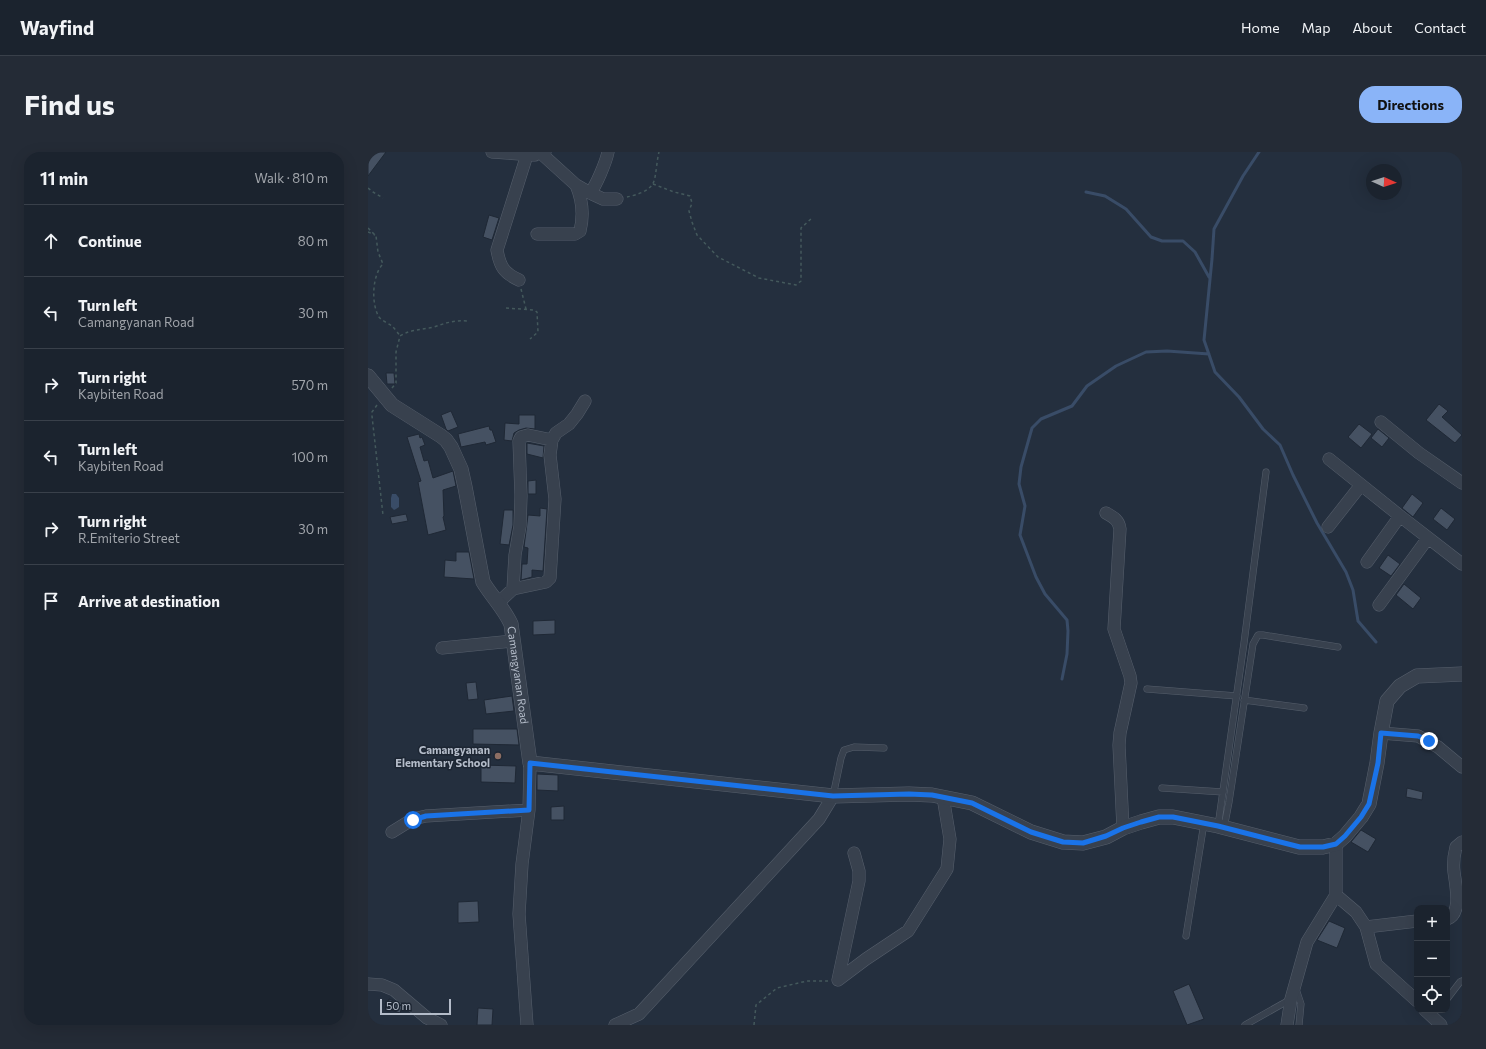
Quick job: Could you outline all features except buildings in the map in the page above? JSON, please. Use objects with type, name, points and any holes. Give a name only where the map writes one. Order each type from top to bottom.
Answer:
[{"type":"street","points":[[492,152],[527,155],[545,154],[576,185],[603,199],[617,199]]},
{"type":"street","points":[[590,193],[594,189],[608,152]]},
{"type":"street","points":[[519,280],[508,274],[500,262],[497,250],[527,155]]},
{"type":"street","points":[[537,234],[575,234],[580,231],[582,225],[582,206],[576,185]]},
{"type":"street","name":"Camangyanan Road","points":[[368,376],[384,396],[398,410],[441,436],[446,440],[451,448],[461,469],[483,582],[499,602],[511,624],[530,763],[529,810],[522,864],[519,914],[527,1025]]},
{"type":"street","points":[[499,602],[513,589],[546,582],[550,578],[555,498],[550,455],[552,440],[556,434],[569,424],[585,401]]},
{"type":"street","points":[[1381,422],[1419,453],[1462,483]]},
{"type":"street","points":[[513,589],[515,555],[521,511],[519,441],[523,435],[552,440]]},
{"type":"street","points":[[1329,459],[1462,564]]},
{"type":"street","points":[[1328,527],[1361,485]]},
{"type":"street","points":[[1106,513],[1116,519],[1119,523],[1120,529],[1114,629],[1131,683],[1120,733],[1119,745],[1123,828]]},
{"type":"street","points":[[1366,562],[1400,516]]},
{"type":"street","points":[[1379,605],[1428,538]]},
{"type":"street","points":[[442,648],[513,641]]},
{"type":"street","points":[[530,763],[833,796],[909,794],[932,795],[972,803],[1031,832],[1063,842],[1083,843],[1106,836],[1123,828],[1159,817],[1173,817],[1300,847],[1323,847],[1336,844],[1345,836],[1361,817],[1369,804],[1378,763],[1381,733],[1387,701],[1400,686],[1418,676],[1461,672]]},
{"type":"street","points":[[1381,733],[1418,736],[1438,747],[1462,767]]},
{"type":"street","points":[[615,1025],[639,1014],[819,819],[833,796]]},
{"type":"street","points":[[838,980],[908,931],[947,869],[950,839],[943,797]]},
{"type":"street","points":[[392,832],[420,817],[529,810]]},
{"type":"street","points":[[1450,918],[1457,914],[1460,908],[1454,871],[1454,855],[1456,847],[1462,842]]},
{"type":"street","points":[[1287,1025],[1291,999],[1307,942],[1336,895],[1336,844]]},
{"type":"street","points":[[838,980],[859,881],[859,871],[854,853]]},
{"type":"street","points":[[1336,895],[1356,912],[1366,926],[1376,964],[1414,995]]},
{"type":"street","points":[[1366,926],[1414,921]]},
{"type":"street","points":[[368,984],[382,985],[394,990],[427,1018],[441,1025]]},
{"type":"street","points":[[1427,1016],[1441,1025]]},
{"type":"lane","points":[[1186,936],[1223,792],[1266,472]]},
{"type":"lane","points":[[1215,826],[1229,802],[1244,700],[1255,639],[1258,636],[1338,647]]},
{"type":"lane","points":[[1148,689],[1236,696]]},
{"type":"lane","points":[[1244,700],[1304,708]]},
{"type":"lane","points":[[833,796],[844,750],[854,747],[884,748]]},
{"type":"lane","points":[[1162,788],[1223,792]]},
{"type":"lane","points":[[1450,995],[1462,981]]},
{"type":"lane","points":[[1295,986],[1301,1004],[1299,1025]]},
{"type":"lane","points":[[1245,1025],[1291,999]]},
{"type":"path","points":[[617,199],[636,195],[648,189],[654,182],[659,152]]},
{"type":"path","points":[[652,184],[690,196],[692,203],[689,211],[697,235],[718,257],[759,278],[796,285],[801,281],[801,228],[812,218]]},
{"type":"path","points":[[368,188],[383,198]]},
{"type":"path","points":[[368,228],[376,236],[378,252],[383,264],[378,269],[373,299],[380,318],[392,327],[400,336]]},
{"type":"path","points":[[368,232],[376,236]]},
{"type":"path","points":[[519,280],[526,310]]},
{"type":"path","points":[[506,308],[534,310],[537,312],[538,332],[530,339]]},
{"type":"path","points":[[400,336],[414,330],[433,327],[457,320],[468,321]]},
{"type":"path","points":[[383,515],[372,412],[396,383],[396,352],[400,336]]},
{"type":"path","points":[[754,1025],[756,1005],[777,988],[806,981],[838,980]]},
{"type":"water","points":[[392,494],[396,494],[399,498],[399,507],[394,510],[391,507]]},
{"type":"waterway","points":[[1259,152],[1243,176],[1214,229],[1204,340],[1215,372],[1239,397],[1263,429],[1280,445],[1317,523],[1346,572],[1353,590],[1358,621],[1376,642]]},
{"type":"waterway","points":[[1086,192],[1105,196],[1126,209],[1151,237],[1162,241],[1183,241],[1195,252],[1209,277]]},
{"type":"waterway","points":[[1062,679],[1067,654],[1067,620],[1045,594],[1036,577],[1020,535],[1025,506],[1019,484],[1021,467],[1032,428],[1041,419],[1072,406],[1087,386],[1116,366],[1146,352],[1167,351],[1209,354]]},
{"type":"place","name":"Camangyanan Elementary School","points":[[498,756]]},
{"type":"route","points":[[413,820],[426,816],[529,810],[530,763],[833,796],[909,794],[932,795],[972,803],[1031,832],[1063,842],[1083,843],[1106,836],[1141,822],[1159,817],[1173,817],[1218,826],[1300,847],[1323,847],[1336,844],[1345,836],[1361,817],[1369,804],[1378,763],[1381,733],[1418,736],[1429,741]]}]
